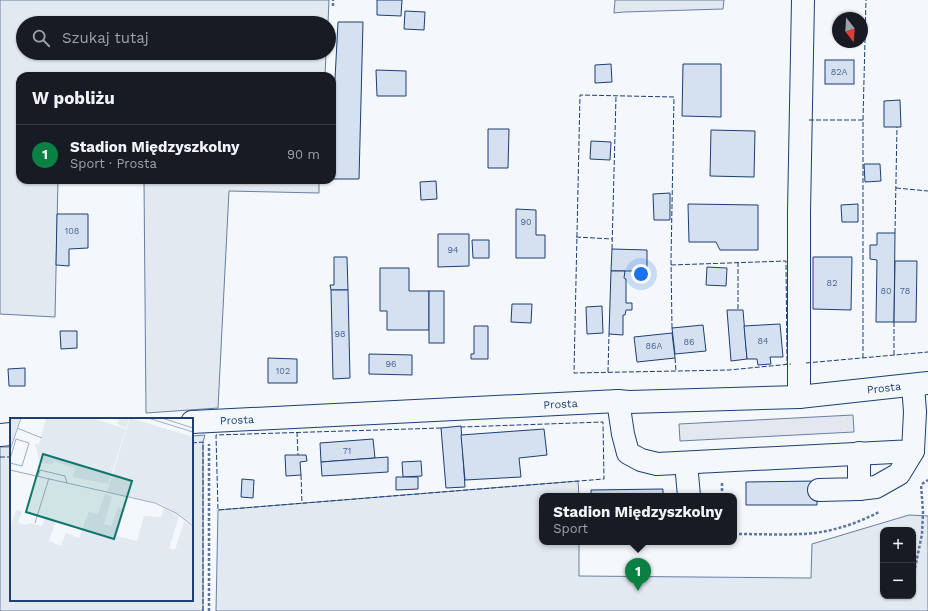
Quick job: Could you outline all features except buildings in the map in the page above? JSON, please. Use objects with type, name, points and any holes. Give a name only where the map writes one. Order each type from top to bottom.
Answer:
[{"type":"street","points":[[798,397],[799,212],[803,0]]},
{"type":"street","points":[[819,490],[876,487],[899,474],[913,450],[915,412],[921,384]]},
{"type":"street","name":"Prosta","points":[[201,422],[618,401],[637,402],[798,397],[921,384]]},
{"type":"street","points":[[618,401],[623,434],[628,453],[641,460],[657,464],[913,450]]},
{"type":"street","points":[[859,454],[859,489]]},
{"type":"street","points":[[686,462],[689,493]]},
{"type":"path","points":[[332,6],[333,0]]},
{"type":"path","points":[[201,422],[209,611]]},
{"type":"path","points":[[913,450],[921,485],[923,512],[922,534],[916,563]]},
{"type":"path","points":[[916,489],[928,480]]},
{"type":"path","points":[[737,534],[803,534],[819,532],[852,524],[882,510]]},
{"type":"shaded area","points":[[0,0],[329,0],[328,16],[16,16],[16,60],[326,60],[325,72],[16,72],[16,184],[58,184],[55,317],[0,314]]},
{"type":"shaded area","points":[[615,0],[724,0],[723,9],[614,13]]},
{"type":"shaded area","points":[[144,184],[319,184],[319,193],[229,191],[218,408],[146,413]]},
{"type":"shaded area","points":[[853,415],[854,432],[680,441],[679,424]]},
{"type":"shaded area","points":[[205,435],[203,442],[203,611],[0,611],[0,447],[10,447],[10,601],[193,601],[193,436]]},
{"type":"shaded area","points":[[578,481],[579,493],[539,493],[539,545],[579,545],[579,576],[811,578],[812,544],[909,515],[928,516],[928,611],[216,611],[218,510]]},
{"type":"fence","points":[[863,120],[866,0]]},
{"type":"fence","points":[[672,328],[671,260],[674,97],[580,95],[574,373],[729,370],[791,364]]},
{"type":"fence","points":[[612,249],[616,96]]},
{"type":"fence","points":[[809,120],[863,120],[863,358]]},
{"type":"fence","points":[[895,233],[897,127]]},
{"type":"fence","points":[[896,188],[928,191]]},
{"type":"fence","points":[[576,237],[612,239]]},
{"type":"fence","points":[[671,265],[786,261],[787,364]]},
{"type":"fence","points":[[738,262],[738,310]]},
{"type":"fence","points":[[894,322],[894,355]]},
{"type":"fence","points":[[608,372],[609,334]]},
{"type":"fence","points":[[806,363],[928,352]]},
{"type":"fence","points":[[675,358],[676,371]]},
{"type":"fence","points":[[441,428],[216,435],[218,510],[604,479],[603,422],[461,427]]},
{"type":"fence","points":[[297,432],[298,455]]},
{"type":"fence","points":[[193,443],[203,442],[203,611]]},
{"type":"fence","points":[[0,457],[10,457]]},
{"type":"fence","points":[[301,475],[302,503]]},
{"type":"place","name":"Stadion Międzyszkolny","points":[[638,591]]}]
